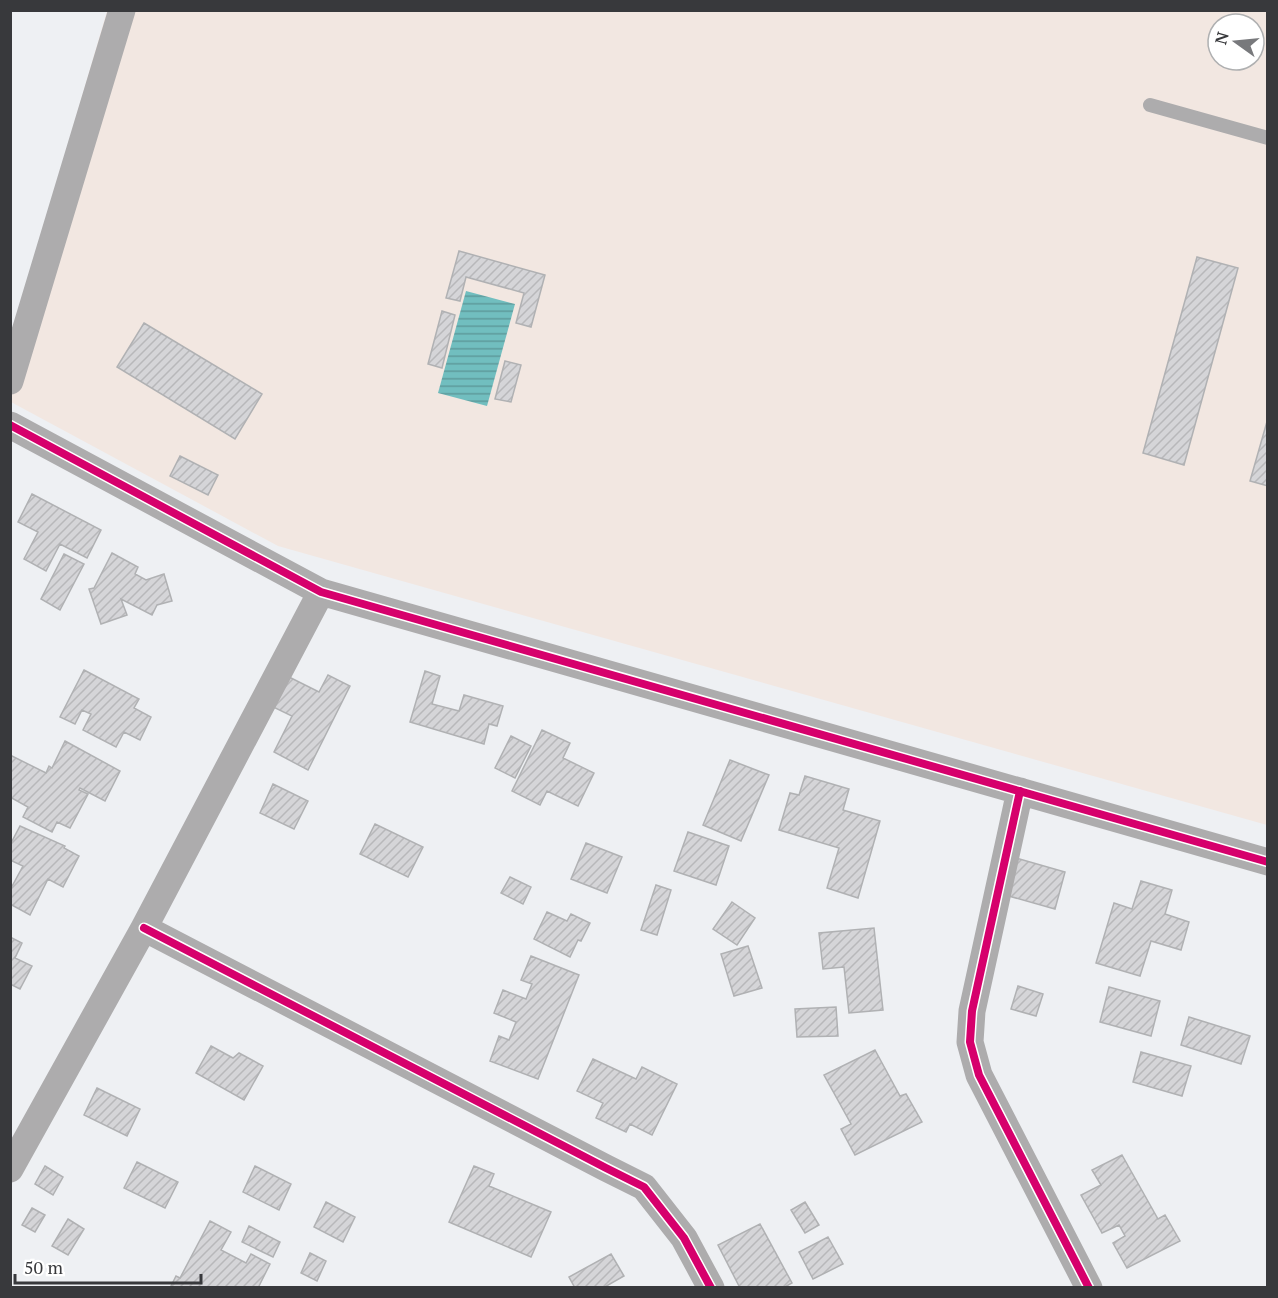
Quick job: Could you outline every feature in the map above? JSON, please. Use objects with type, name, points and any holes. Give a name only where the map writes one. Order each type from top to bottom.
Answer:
[{"type":"street","points":[[10,381],[122,10]]},
{"type":"street","points":[[10,425],[321,592],[1268,862]]},
{"type":"street","points":[[10,1168],[144,928],[321,592]]},
{"type":"street","points":[[1020,791],[972,1011],[970,1042],[979,1075],[1089,1287]]},
{"type":"street","points":[[144,928],[644,1186],[684,1238],[711,1287]]},
{"type":"lane","points":[[1150,105],[1268,138]]},
{"type":"shaded area","points":[[107,11],[1267,11],[1267,825],[278,546],[11,402],[10,342]]},
{"type":"water","points":[[466,291],[515,304],[487,406],[438,393]]},
{"type":"building","points":[[459,251],[545,275],[531,327],[516,323],[524,293],[466,277],[460,301],[446,298]]},
{"type":"building","points":[[1197,257],[1238,268],[1184,465],[1143,453]]},
{"type":"building","points":[[442,311],[455,315],[442,368],[428,364]]},
{"type":"building","points":[[144,323],[262,394],[235,439],[117,367]]},
{"type":"building","points":[[505,361],[521,365],[511,402],[495,399]]},
{"type":"building","points":[[1268,418],[1268,486],[1250,481]]},
{"type":"building","points":[[180,456],[218,475],[208,495],[170,476]]},
{"type":"building","points":[[32,494],[101,530],[87,558],[60,544],[46,571],[24,559],[38,532],[18,522]]},
{"type":"building","points":[[112,553],[138,567],[135,574],[146,580],[164,574],[172,601],[157,605],[152,615],[121,599],[127,615],[101,624],[89,589],[94,588]]},
{"type":"building","points":[[64,554],[84,564],[60,610],[41,599]]},
{"type":"building","points":[[84,670],[139,699],[134,708],[151,717],[140,740],[124,732],[116,747],[83,730],[91,714],[82,710],[75,724],[60,717]]},
{"type":"building","points":[[425,671],[440,676],[432,704],[459,711],[464,695],[503,706],[497,726],[489,724],[484,744],[410,722]]},
{"type":"building","points":[[283,674],[319,692],[328,675],[350,686],[308,770],[274,752],[292,716],[267,704]]},
{"type":"building","points":[[542,730],[570,743],[563,758],[594,773],[578,806],[547,791],[540,805],[512,791]]},
{"type":"building","points":[[511,736],[531,746],[515,778],[495,768]]},
{"type":"building","points":[[65,741],[120,771],[105,801],[80,788],[79,790],[88,794],[70,828],[57,822],[52,832],[23,817],[28,807],[10,797],[10,755],[46,773],[49,766],[52,768]]},
{"type":"building","points":[[730,760],[769,775],[741,841],[703,825]]},
{"type":"building","points":[[805,776],[849,789],[843,810],[880,821],[858,898],[827,888],[839,848],[779,830],[790,793],[799,795]]},
{"type":"building","points":[[273,784],[308,801],[294,829],[260,813]]},
{"type":"building","points":[[375,824],[423,847],[408,877],[360,854]]},
{"type":"building","points":[[20,826],[65,846],[64,848],[79,856],[63,887],[48,879],[30,915],[10,904],[10,890],[23,866],[10,860],[10,845]]},
{"type":"building","points":[[688,832],[729,846],[716,885],[674,871]]},
{"type":"building","points":[[586,843],[622,857],[607,893],[571,879]]},
{"type":"building","points":[[1016,858],[1065,872],[1055,909],[1005,895]]},
{"type":"building","points":[[510,877],[531,887],[523,904],[501,893]]},
{"type":"building","points":[[1141,881],[1172,890],[1165,914],[1189,922],[1181,950],[1151,941],[1140,976],[1096,963],[1114,903],[1132,909]]},
{"type":"building","points":[[656,885],[671,890],[657,935],[641,930]]},
{"type":"building","points":[[732,902],[755,918],[737,945],[713,929]]},
{"type":"building","points":[[547,912],[567,921],[571,914],[590,923],[570,957],[534,939]]},
{"type":"building","points":[[874,928],[883,1010],[849,1013],[844,967],[823,969],[819,933]]},
{"type":"building","points":[[10,937],[22,943],[15,958],[32,966],[20,989],[10,984]]},
{"type":"building","points":[[748,946],[762,988],[734,996],[721,954]]},
{"type":"building","points":[[531,956],[579,975],[538,1079],[490,1061],[499,1036],[509,1040],[516,1022],[494,1013],[503,990],[526,999],[532,984],[521,980]]},
{"type":"building","points":[[1018,986],[1043,994],[1036,1016],[1011,1009]]},
{"type":"building","points":[[1109,987],[1160,1001],[1151,1036],[1100,1022]]},
{"type":"building","points":[[836,1007],[838,1036],[797,1037],[795,1009]]},
{"type":"building","points":[[1189,1017],[1250,1036],[1241,1064],[1181,1045]]},
{"type":"building","points":[[211,1046],[233,1058],[239,1053],[263,1066],[244,1100],[196,1073]]},
{"type":"building","points":[[875,1050],[900,1096],[906,1094],[922,1122],[855,1155],[841,1129],[851,1124],[824,1075]]},
{"type":"building","points":[[1141,1052],[1191,1066],[1182,1096],[1133,1082]]},
{"type":"building","points":[[593,1059],[636,1079],[642,1067],[677,1084],[652,1135],[630,1124],[626,1132],[596,1118],[603,1103],[577,1091]]},
{"type":"building","points":[[97,1088],[140,1109],[127,1136],[84,1115]]},
{"type":"building","points":[[1122,1155],[1158,1219],[1165,1215],[1180,1241],[1127,1268],[1113,1243],[1125,1236],[1119,1225],[1102,1233],[1081,1195],[1101,1185],[1092,1170]]},
{"type":"building","points":[[137,1162],[178,1182],[165,1208],[124,1188]]},
{"type":"building","points":[[45,1166],[63,1177],[53,1195],[35,1184]]},
{"type":"building","points":[[255,1166],[291,1184],[279,1210],[243,1192]]},
{"type":"building","points":[[474,1166],[494,1174],[489,1186],[551,1212],[531,1257],[449,1222]]},
{"type":"building","points":[[326,1202],[355,1217],[343,1242],[314,1227]]},
{"type":"building","points":[[805,1202],[819,1225],[805,1233],[791,1210]]},
{"type":"building","points":[[32,1208],[45,1215],[35,1232],[22,1225]]},
{"type":"building","points":[[68,1219],[84,1229],[68,1255],[52,1246]]},
{"type":"building","points":[[210,1221],[231,1232],[221,1250],[246,1263],[251,1254],[270,1264],[258,1288],[170,1288],[176,1276],[180,1278]]},
{"type":"building","points":[[760,1224],[792,1283],[783,1288],[740,1288],[718,1245]]},
{"type":"building","points":[[249,1226],[280,1242],[273,1257],[242,1242]]},
{"type":"building","points":[[828,1237],[843,1264],[813,1279],[799,1252]]},
{"type":"building","points":[[310,1253],[326,1261],[317,1281],[301,1273]]},
{"type":"building","points":[[611,1254],[624,1276],[603,1288],[575,1288],[569,1277]]},
{"type":"cycle path","points":[[10,425],[321,592],[1268,862]]},
{"type":"cycle path","points":[[1020,791],[972,1011],[970,1042],[979,1075],[1089,1288]]},
{"type":"cycle path","points":[[144,928],[644,1187],[684,1238],[711,1288]]}]
